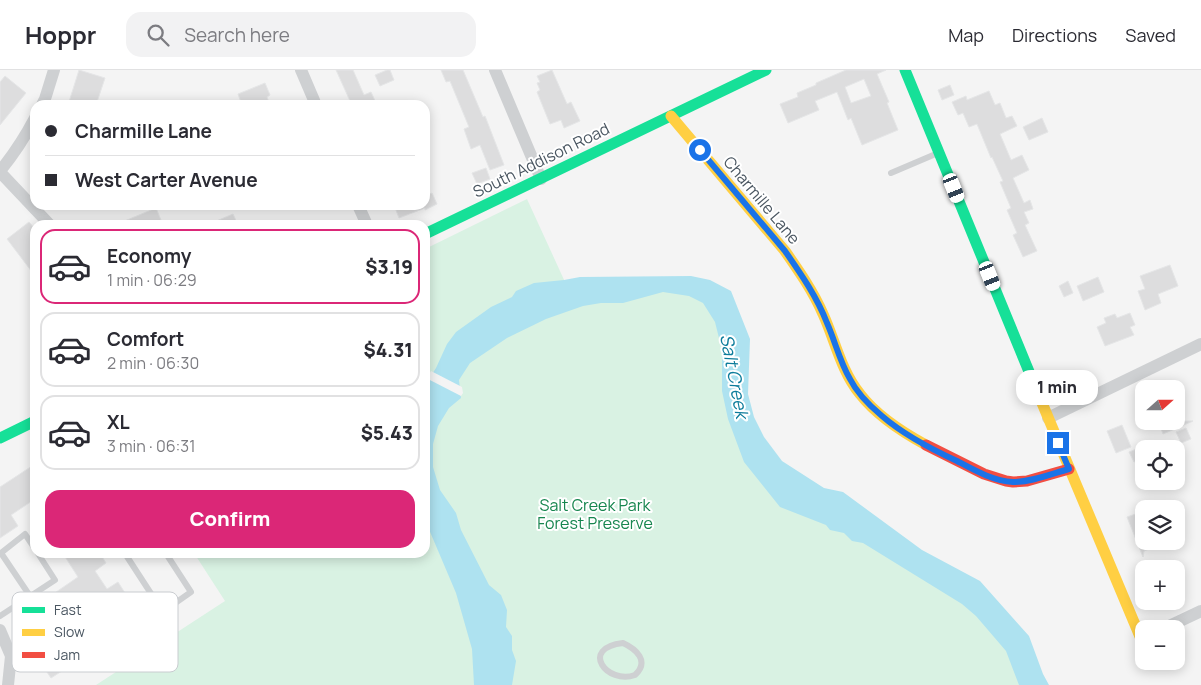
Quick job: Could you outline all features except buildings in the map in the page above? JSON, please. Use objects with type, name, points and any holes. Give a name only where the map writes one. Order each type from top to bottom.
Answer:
[{"type":"street","points":[[44,100],[54,70]]},
{"type":"street","points":[[301,70],[314,100]]},
{"type":"street","points":[[495,70],[541,179]]},
{"type":"street","name":"South Addison Road","points":[[430,232],[766,70]]},
{"type":"street","points":[[905,70],[1069,469],[1135,622]]},
{"type":"street","name":"Charmille Lane","points":[[671,116],[796,266],[824,315],[850,380],[869,405],[882,417],[939,453],[983,475],[1000,480],[1012,482],[1026,481],[1069,469]]},
{"type":"street","points":[[30,127],[15,153],[0,172],[30,204]]},
{"type":"street","points":[[36,210],[45,220]]},
{"type":"street","points":[[1048,418],[1201,344]]},
{"type":"street","points":[[0,438],[30,423]]},
{"type":"street","points":[[1181,620],[1201,610]]},
{"type":"street","points":[[0,630],[10,656],[8,685]]},
{"type":"lane","points":[[891,173],[940,153]]},
{"type":"lane","points":[[27,592],[1,553],[25,534],[30,542]]},
{"type":"lane","points":[[36,592],[55,580],[41,558]]},
{"type":"lane","points":[[128,558],[150,592]]},
{"type":"lane","points":[[169,558],[191,592],[178,601]]},
{"type":"lane","points":[[0,616],[12,608]]},
{"type":"lane","points":[[623,643],[636,651],[640,656],[639,670],[634,676],[626,680],[618,682],[610,680],[605,675],[600,664],[603,651],[610,646],[623,643]]},
{"type":"green space","name":"Salt Creek Park Forest Preserve","points":[[527,199],[571,295],[683,283],[724,314],[751,447],[994,620],[1029,685],[96,685],[116,672],[178,672],[178,632],[225,601],[197,558],[430,558],[430,247]]},
{"type":"water","name":"Salt Creek","points":[[691,276],[710,280],[731,291],[750,339],[748,394],[754,417],[764,437],[782,461],[824,488],[843,492],[922,550],[980,581],[1029,636],[1049,685],[1019,685],[1006,651],[976,616],[962,604],[863,543],[852,541],[844,533],[830,530],[826,525],[780,507],[744,462],[728,419],[722,391],[722,350],[715,322],[703,303],[689,296],[663,292],[623,303],[601,303],[583,306],[546,319],[507,338],[470,363],[459,380],[461,398],[449,408],[438,426],[433,444],[433,467],[440,490],[456,513],[461,530],[489,585],[501,595],[507,610],[506,627],[512,636],[512,650],[516,661],[512,685],[474,685],[472,649],[456,593],[430,532],[430,377],[447,344],[456,332],[491,307],[512,297],[516,291],[534,283],[580,277]]},
{"type":"pier","points":[[431,371],[462,387],[463,393],[461,396],[430,380]]},
{"type":"traffic: fast","points":[[430,232],[766,70]]},
{"type":"traffic: fast","points":[[905,70],[1037,391]]},
{"type":"traffic: fast","points":[[0,438],[30,423]]},
{"type":"traffic: slow","points":[[671,116],[785,251],[819,306],[853,385],[867,402],[890,423],[926,445]]},
{"type":"traffic: slow","points":[[1037,391],[1135,625]]},
{"type":"traffic: jam","points":[[926,445],[984,474],[1006,481],[1027,481],[1069,469]]},
{"type":"route","points":[[700,150],[796,266],[822,311],[850,380],[869,405],[882,417],[939,453],[983,475],[1012,482],[1026,481],[1069,469],[1058,443]]}]
